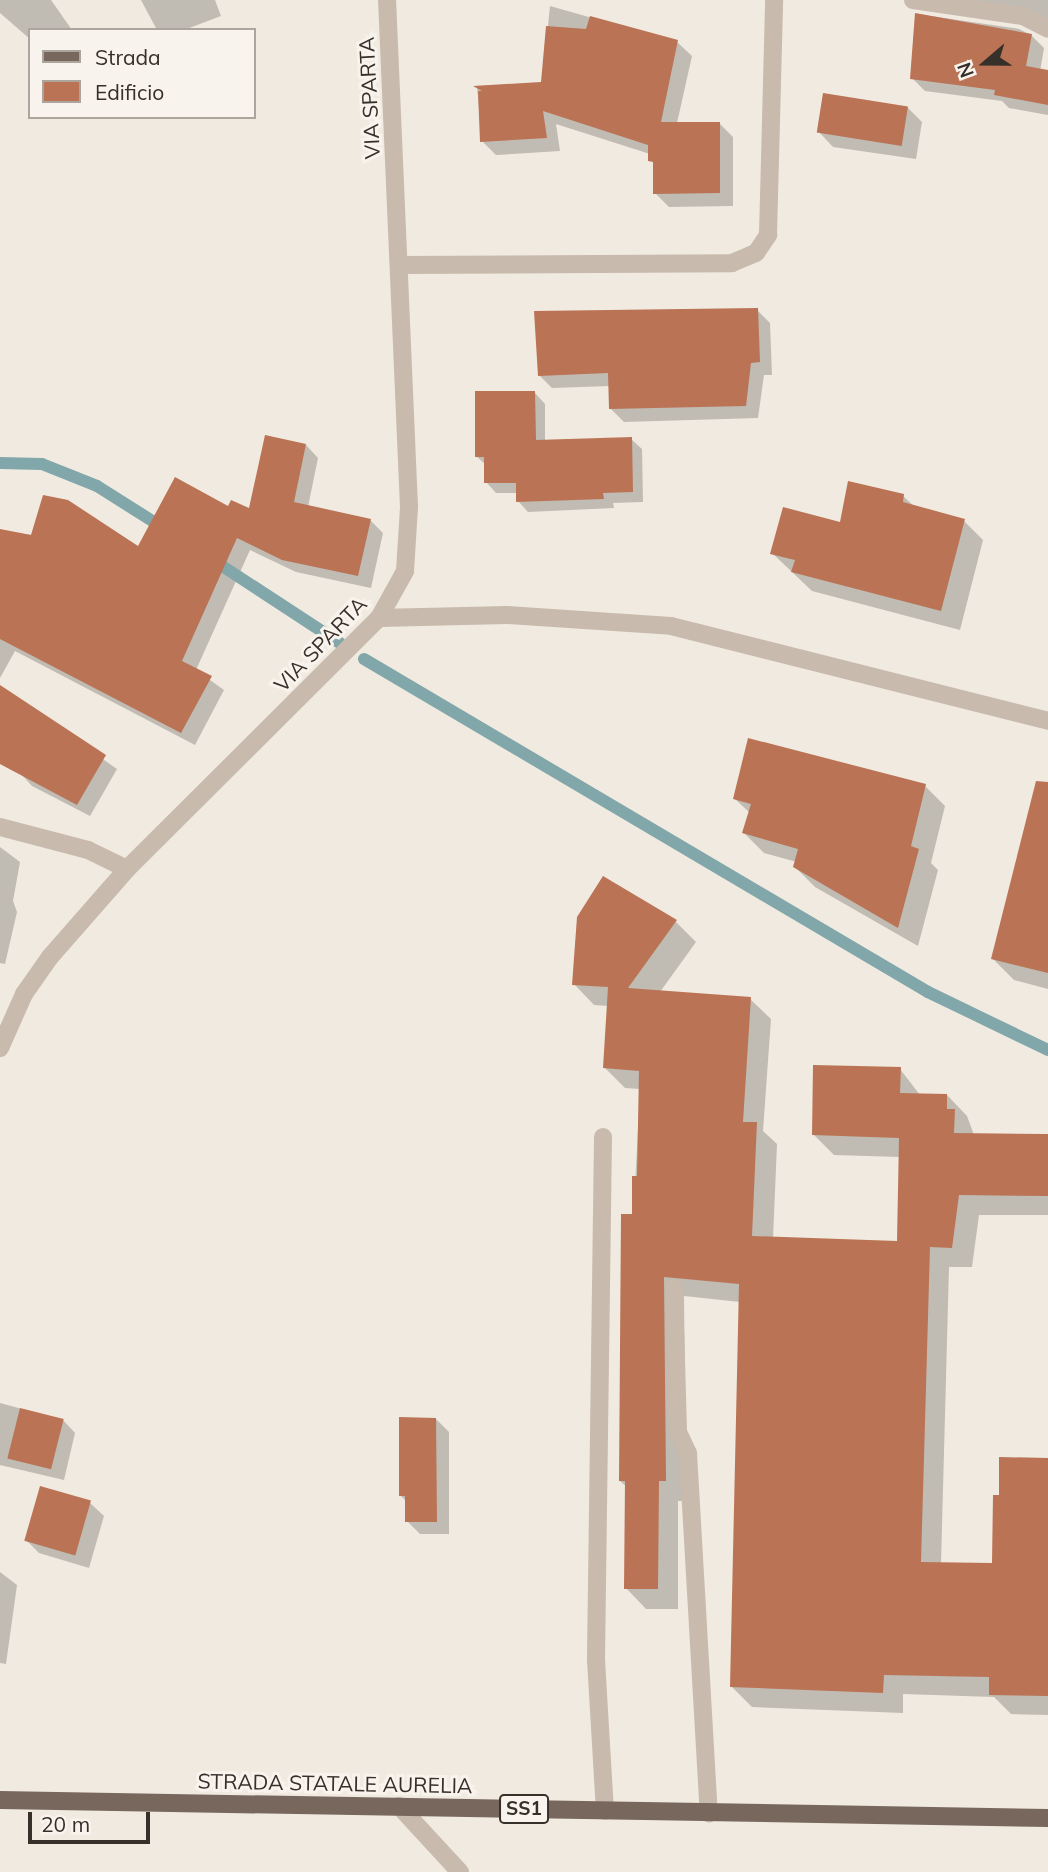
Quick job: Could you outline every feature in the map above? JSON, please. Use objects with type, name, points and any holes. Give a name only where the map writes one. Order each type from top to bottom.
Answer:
[{"type":"main road","name":"STRADA STATALE AURELIA","points":[[0,1800],[1048,1818]]},
{"type":"street","name":"VIA SPARTA","points":[[0,1048],[24,994],[50,957],[127,869],[379,618],[405,571],[409,507],[387,0]]},
{"type":"street","points":[[400,265],[732,263],[756,253],[768,235],[774,0]]},
{"type":"street","points":[[913,0],[1023,16],[1048,29]]},
{"type":"street","points":[[379,618],[507,615],[671,626],[1048,721]]},
{"type":"street","points":[[0,827],[88,850],[127,869]]},
{"type":"street","points":[[603,1137],[596,1660],[605,1811]]},
{"type":"street","points":[[674,1288],[678,1432],[688,1453],[709,1813]]},
{"type":"street","points":[[399,1806],[460,1872]]},
{"type":"building","points":[[915,13],[1032,34],[1026,66],[1048,70],[1048,105],[994,95],[995,90],[910,79]]},
{"type":"building","points":[[590,16],[678,40],[661,122],[720,122],[720,193],[653,194],[653,162],[648,161],[648,145],[543,111],[547,138],[480,142],[478,91],[482,91],[473,86],[541,82],[546,26],[586,29]]},
{"type":"building","points":[[823,93],[908,106],[902,146],[817,133]]},
{"type":"building","points":[[758,308],[760,362],[751,363],[746,406],[609,409],[608,373],[538,376],[534,311]]},
{"type":"building","points":[[475,391],[535,391],[536,440],[632,437],[633,492],[603,493],[604,499],[516,502],[516,483],[484,483],[484,457],[475,457]]},
{"type":"building","points":[[265,435],[306,444],[294,502],[371,519],[358,576],[282,560],[237,538],[182,661],[212,676],[181,733],[0,639],[0,529],[31,535],[43,495],[68,500],[138,546],[175,477],[228,506],[231,500],[249,508]]},
{"type":"building","points":[[848,481],[904,494],[903,502],[965,519],[941,611],[791,572],[795,560],[770,554],[783,507],[840,522]]},
{"type":"building","points":[[0,685],[106,755],[77,805],[0,764]]},
{"type":"building","points":[[748,738],[926,784],[911,846],[919,849],[898,928],[793,867],[798,849],[742,833],[751,804],[733,799]]},
{"type":"building","points":[[1036,781],[1048,782],[1048,973],[991,959]]},
{"type":"building","points":[[603,876],[677,920],[628,988],[751,997],[743,1122],[757,1122],[752,1236],[897,1241],[899,1138],[812,1135],[813,1065],[901,1067],[900,1093],[947,1094],[947,1109],[955,1109],[954,1133],[1048,1134],[1048,1196],[959,1195],[952,1248],[930,1247],[921,1562],[992,1563],[993,1495],[999,1495],[999,1457],[1048,1458],[1048,1696],[989,1695],[989,1677],[884,1675],[883,1693],[730,1687],[739,1284],[664,1277],[666,1481],[659,1481],[658,1589],[624,1589],[625,1481],[619,1481],[621,1214],[632,1214],[632,1176],[637,1176],[639,1071],[603,1068],[608,987],[572,985],[577,917]]},
{"type":"building","points":[[20,1408],[64,1419],[51,1469],[7,1458]]},
{"type":"building","points":[[399,1417],[436,1418],[437,1522],[405,1522],[405,1496],[399,1496]]},
{"type":"building","points":[[40,1486],[91,1501],[75,1555],[24,1541]]},
{"type":"waterway","points":[[0,463],[42,464],[97,486],[165,529]]},
{"type":"waterway","points":[[210,558],[340,643]]},
{"type":"waterway","points":[[364,659],[928,992],[1048,1050]]}]
